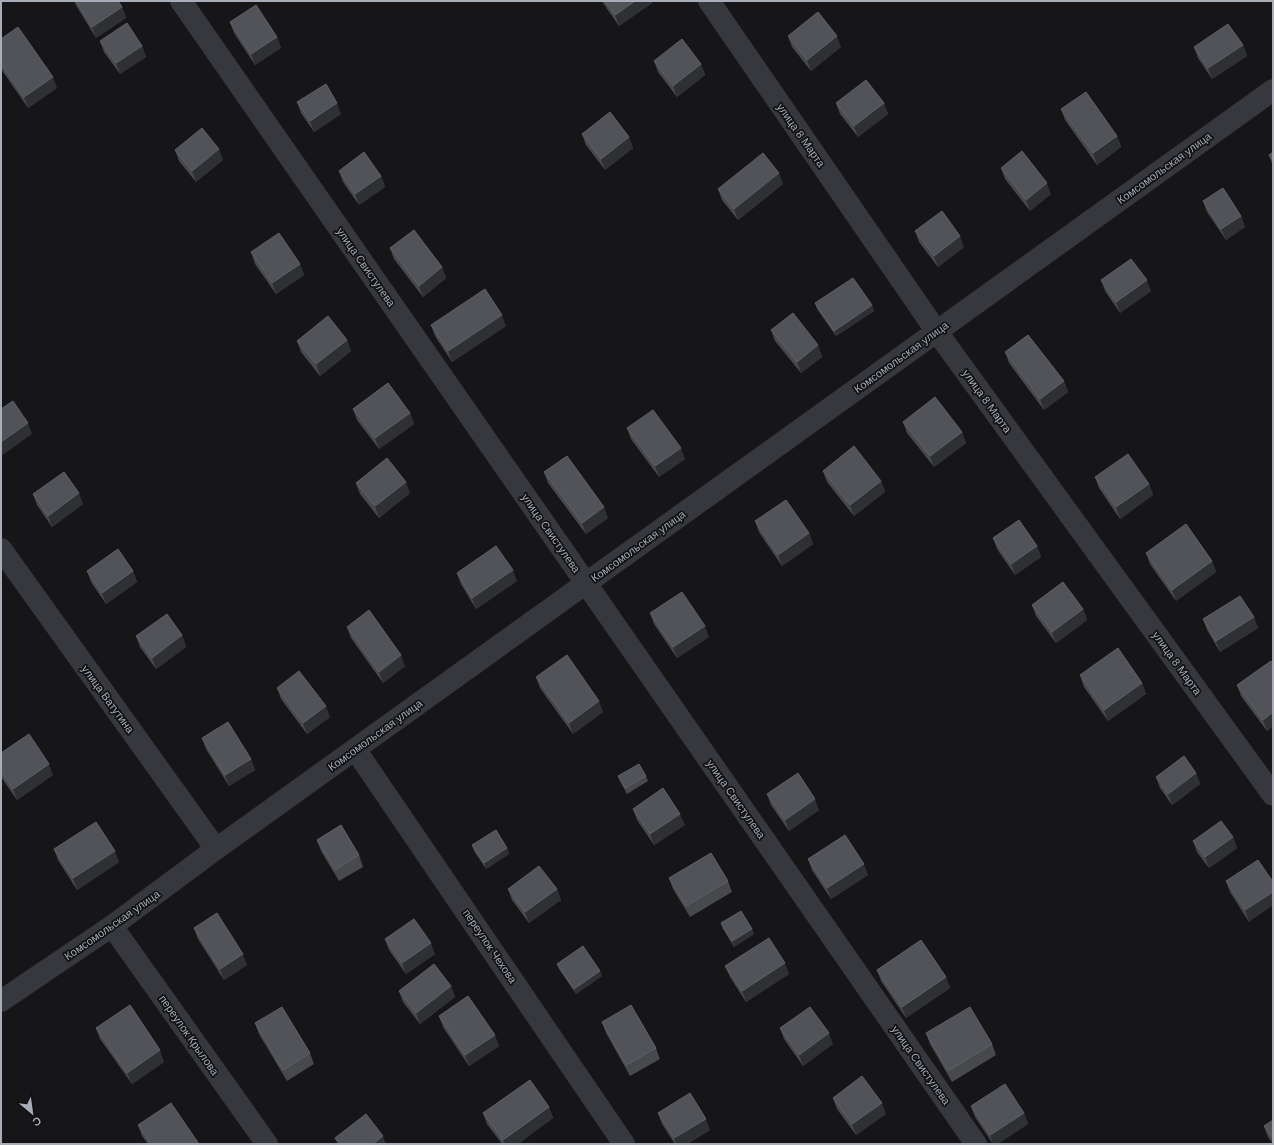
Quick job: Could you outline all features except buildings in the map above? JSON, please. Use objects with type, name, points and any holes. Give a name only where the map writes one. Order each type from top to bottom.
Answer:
[{"type":"street","name":"улица Свистулева","points":[[181,1],[976,1144]]},
{"type":"street","name":"улица 8 Марта","points":[[709,1],[937,332],[1273,795]]},
{"type":"street","name":"Комсомольская улица","points":[[1,1001],[112,926],[216,849],[1273,90]]},
{"type":"street","name":"улица Ватутина","points":[[1,549],[216,849]]},
{"type":"street","name":"переулок Чехова","points":[[356,749],[624,1144]]},
{"type":"street","name":"переулок Крылова","points":[[112,926],[267,1144]]}]
